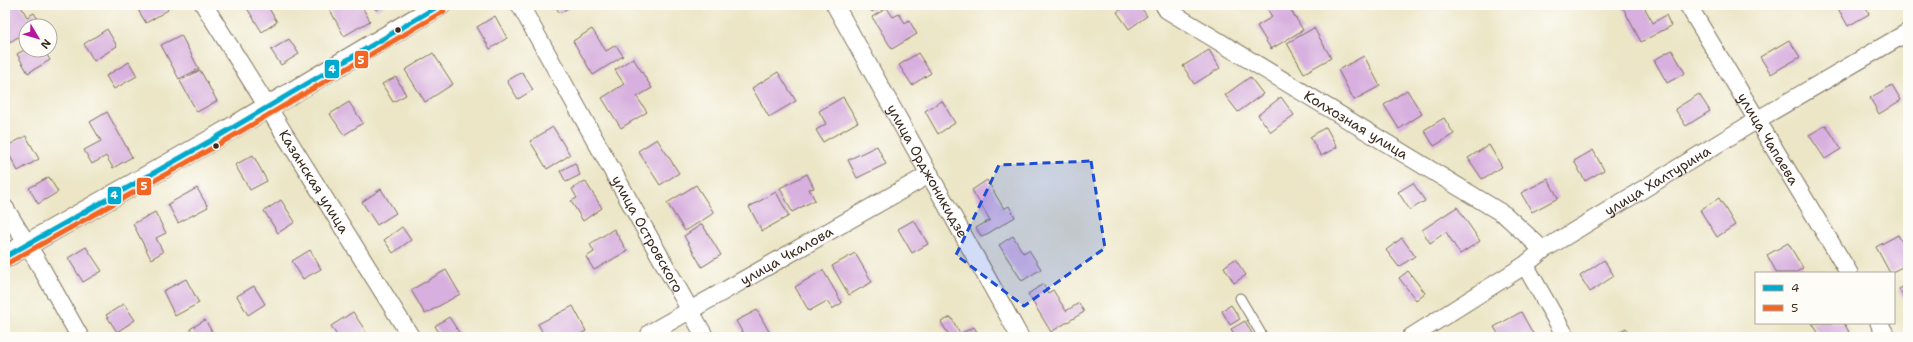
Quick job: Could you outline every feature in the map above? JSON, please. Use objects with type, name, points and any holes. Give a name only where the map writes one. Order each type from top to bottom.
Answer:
[{"type":"street","name":"Казанская улица","points":[[204,5],[411,337]]},
{"type":"street","points":[[5,258],[267,108],[440,5]]},
{"type":"street","name":"улица Островского","points":[[520,5],[705,337]]},
{"type":"street","name":"улица Орджоникидзе","points":[[835,5],[1020,337]]},
{"type":"street","name":"Колхозная улица","points":[[1164,5],[1167,10],[1505,215],[1543,250]]},
{"type":"street","name":"улица Чапаева","points":[[1688,5],[1848,272]]},
{"type":"street","name":"улица Халтурина","points":[[1411,337],[1525,265],[1543,250],[1757,120],[1908,32]]},
{"type":"street","name":"улица Чкалова","points":[[647,336],[690,310],[930,174]]},
{"type":"street","points":[[5,208],[28,244],[80,337]]},
{"type":"street","points":[[1525,265],[1566,337]]},
{"type":"street","points":[[1880,324],[1887,337]]},
{"type":"lane","points":[[1240,298],[1263,337]]},
{"type":"highlighted area","points":[[1091,161],[1105,248],[1024,306],[956,255],[999,165]]},
{"type":"building","points":[[5,5],[20,5],[27,17],[34,13],[37,18],[18,18],[18,37],[10,42],[5,33],[5,27],[7,26],[5,23]]},
{"type":"building","points":[[135,5],[165,5],[168,10],[146,23]]},
{"type":"building","points":[[245,5],[267,5],[277,22],[262,32]]},
{"type":"building","points":[[338,5],[361,5],[370,21],[344,36],[330,10]]},
{"type":"building","points":[[373,5],[385,5],[376,10]]},
{"type":"building","points":[[554,5],[573,5],[560,13]]},
{"type":"building","points":[[868,5],[882,5],[872,12]]},
{"type":"building","points":[[1128,5],[1139,5],[1147,16],[1129,29],[1117,12]]},
{"type":"building","points":[[1265,5],[1288,5],[1303,30],[1271,49],[1257,26],[1272,17]]},
{"type":"building","points":[[1629,5],[1643,5],[1653,23],[1666,15],[1671,26],[1641,42],[1623,8]]},
{"type":"building","points":[[1836,5],[1869,5],[1865,7],[1869,14],[1848,26]]},
{"type":"building","points":[[887,8],[893,17],[899,14],[905,23],[909,20],[917,34],[892,49],[872,17]]},
{"type":"building","points":[[495,16],[507,38],[490,49],[477,27]]},
{"type":"building","points":[[1314,28],[1331,58],[1304,73],[1287,43]]},
{"type":"building","points":[[107,29],[117,46],[94,61],[84,44]]},
{"type":"building","points":[[592,29],[606,51],[616,45],[623,56],[593,75],[573,41]]},
{"type":"building","points":[[181,35],[199,69],[179,79],[161,45]]},
{"type":"building","points":[[289,39],[299,54],[281,65],[271,50]]},
{"type":"building","points":[[1789,40],[1800,57],[1771,74],[1760,57]]},
{"type":"building","points":[[1209,50],[1220,68],[1194,84],[1183,66]]},
{"type":"building","points":[[1672,50],[1685,73],[1667,83],[1654,60]]},
{"type":"building","points":[[433,53],[453,84],[425,102],[405,70]]},
{"type":"building","points":[[918,53],[931,73],[912,85],[899,65]]},
{"type":"building","points":[[1364,56],[1380,86],[1354,100],[1338,70]]},
{"type":"building","points":[[19,58],[49,58],[50,60],[28,73]]},
{"type":"building","points":[[633,58],[652,88],[637,97],[647,112],[621,128],[602,98],[624,84],[615,70]]},
{"type":"building","points":[[129,62],[137,76],[114,89],[106,76]]},
{"type":"building","points":[[200,70],[217,101],[197,112],[180,81]]},
{"type":"building","points":[[522,72],[533,90],[518,99],[507,81]]},
{"type":"building","points":[[778,72],[796,101],[769,117],[752,88]]},
{"type":"building","points":[[396,77],[406,95],[393,102],[382,84]]},
{"type":"building","points":[[1250,77],[1263,94],[1238,112],[1225,95]]},
{"type":"building","points":[[1892,85],[1901,100],[1879,114],[1870,98]]},
{"type":"building","points":[[1407,90],[1422,114],[1399,129],[1384,105]]},
{"type":"building","points":[[1699,94],[1710,111],[1686,126],[1675,109]]},
{"type":"building","points":[[843,97],[858,122],[823,142],[816,130],[826,124],[819,111]]},
{"type":"building","points":[[1281,97],[1294,115],[1271,132],[1258,115]]},
{"type":"building","points":[[942,101],[955,123],[938,134],[925,111]]},
{"type":"building","points":[[349,102],[363,123],[344,135],[330,114]]},
{"type":"building","points":[[107,112],[132,157],[113,168],[106,156],[92,164],[84,150],[101,141],[90,122]]},
{"type":"building","points":[[1444,118],[1454,134],[1434,146],[1424,130]]},
{"type":"building","points":[[1826,125],[1841,149],[1825,159],[1809,135]]},
{"type":"building","points":[[553,127],[570,155],[547,169],[530,141]]},
{"type":"building","points":[[1326,127],[1337,147],[1321,156],[1310,137]]},
{"type":"building","points":[[26,136],[39,159],[18,171],[5,147]]},
{"type":"building","points":[[657,139],[679,173],[660,185],[638,151]]},
{"type":"building","points":[[1489,145],[1502,167],[1482,179],[1468,158]]},
{"type":"building","points":[[877,146],[886,164],[857,178],[848,160]]},
{"type":"building","points":[[1593,150],[1604,170],[1585,181],[1574,161]]},
{"type":"building","points":[[253,155],[267,181],[250,190],[235,165]]},
{"type":"building","points":[[575,163],[580,175],[566,182],[560,171]]},
{"type":"building","points":[[807,174],[814,188],[809,189],[815,200],[792,212],[780,188]]},
{"type":"building","points":[[49,177],[58,192],[38,204],[29,188]]},
{"type":"building","points":[[1548,179],[1558,198],[1532,212],[1521,193]]},
{"type":"building","points":[[987,180],[1004,209],[1009,206],[1015,217],[982,237],[976,228],[990,220],[972,190]]},
{"type":"building","points":[[585,181],[602,208],[583,221],[571,201],[577,198],[572,189]]},
{"type":"building","points":[[1413,183],[1425,201],[1410,210],[1398,192]]},
{"type":"building","points":[[696,185],[714,213],[685,231],[667,203]]},
{"type":"building","points":[[197,188],[208,207],[178,223],[168,204]]},
{"type":"building","points":[[381,189],[396,213],[377,225],[362,202]]},
{"type":"building","points":[[776,192],[789,216],[762,231],[749,207]]},
{"type":"building","points":[[1719,198],[1735,225],[1717,237],[1700,210]]},
{"type":"building","points":[[281,200],[295,222],[278,233],[264,211]]},
{"type":"building","points":[[1457,207],[1480,241],[1460,254],[1446,232],[1430,243],[1422,230]]},
{"type":"building","points":[[155,212],[166,233],[156,238],[163,252],[151,259],[133,224]]},
{"type":"building","points":[[914,220],[928,244],[912,253],[898,229]]},
{"type":"building","points":[[702,224],[721,255],[702,267],[684,236]]},
{"type":"building","points":[[402,227],[411,240],[393,253],[384,240]]},
{"type":"building","points":[[614,229],[627,251],[594,270],[586,257],[594,252],[590,244]]},
{"type":"building","points":[[1898,235],[1908,253],[1908,264],[1889,272],[1876,247]]},
{"type":"building","points":[[1013,236],[1023,253],[1029,250],[1041,269],[1022,281],[999,245]]},
{"type":"building","points":[[1402,238],[1415,256],[1399,267],[1386,250]]},
{"type":"building","points":[[1788,243],[1803,268],[1797,272],[1776,272],[1767,255]]},
{"type":"building","points":[[86,247],[102,271],[83,282],[68,258]]},
{"type":"building","points":[[310,250],[321,269],[303,279],[292,261]]},
{"type":"building","points":[[855,253],[872,282],[849,295],[832,266]]},
{"type":"building","points":[[1235,259],[1246,275],[1234,283],[1224,267]]},
{"type":"building","points":[[1604,260],[1614,276],[1590,292],[1580,276]]},
{"type":"building","points":[[446,270],[460,294],[425,314],[411,290]]},
{"type":"building","points":[[823,270],[842,303],[832,309],[827,301],[809,311],[795,287]]},
{"type":"building","points":[[1408,271],[1425,293],[1416,300],[1399,278]]},
{"type":"building","points":[[186,279],[199,303],[175,316],[163,291]]},
{"type":"building","points":[[1043,284],[1048,293],[1053,290],[1066,311],[1079,303],[1084,312],[1051,332],[1028,294]]},
{"type":"building","points":[[1908,284],[1908,305],[1899,289]]},
{"type":"building","points":[[254,286],[265,304],[248,315],[237,296]]},
{"type":"building","points":[[124,304],[135,320],[117,332],[106,315]]},
{"type":"building","points":[[1231,305],[1240,319],[1230,325],[1222,311]]},
{"type":"building","points":[[573,306],[586,331],[575,337],[545,337],[538,324]]},
{"type":"building","points":[[757,310],[772,337],[745,337],[736,321]]},
{"type":"building","points":[[353,312],[366,332],[357,337],[338,337],[331,326]]},
{"type":"building","points":[[1521,312],[1535,337],[1500,337],[1494,327]]},
{"type":"building","points":[[449,317],[460,334],[456,337],[442,337],[435,326]]},
{"type":"building","points":[[951,317],[960,334],[974,327],[980,337],[950,337],[941,322]]},
{"type":"building","points":[[205,320],[215,337],[195,337],[190,329]]},
{"type":"building","points":[[1245,321],[1254,337],[1236,337],[1231,329]]},
{"type":"building","points":[[1813,324],[1845,324],[1849,332],[1840,337],[1821,337]]},
{"type":"building","points":[[1626,328],[1631,337],[1611,337]]},
{"type":"transit line","name":"4","points":[[5,257],[212,140],[440,5]]},
{"type":"transit line","name":"5","points":[[8,263],[216,146],[444,11]]}]
